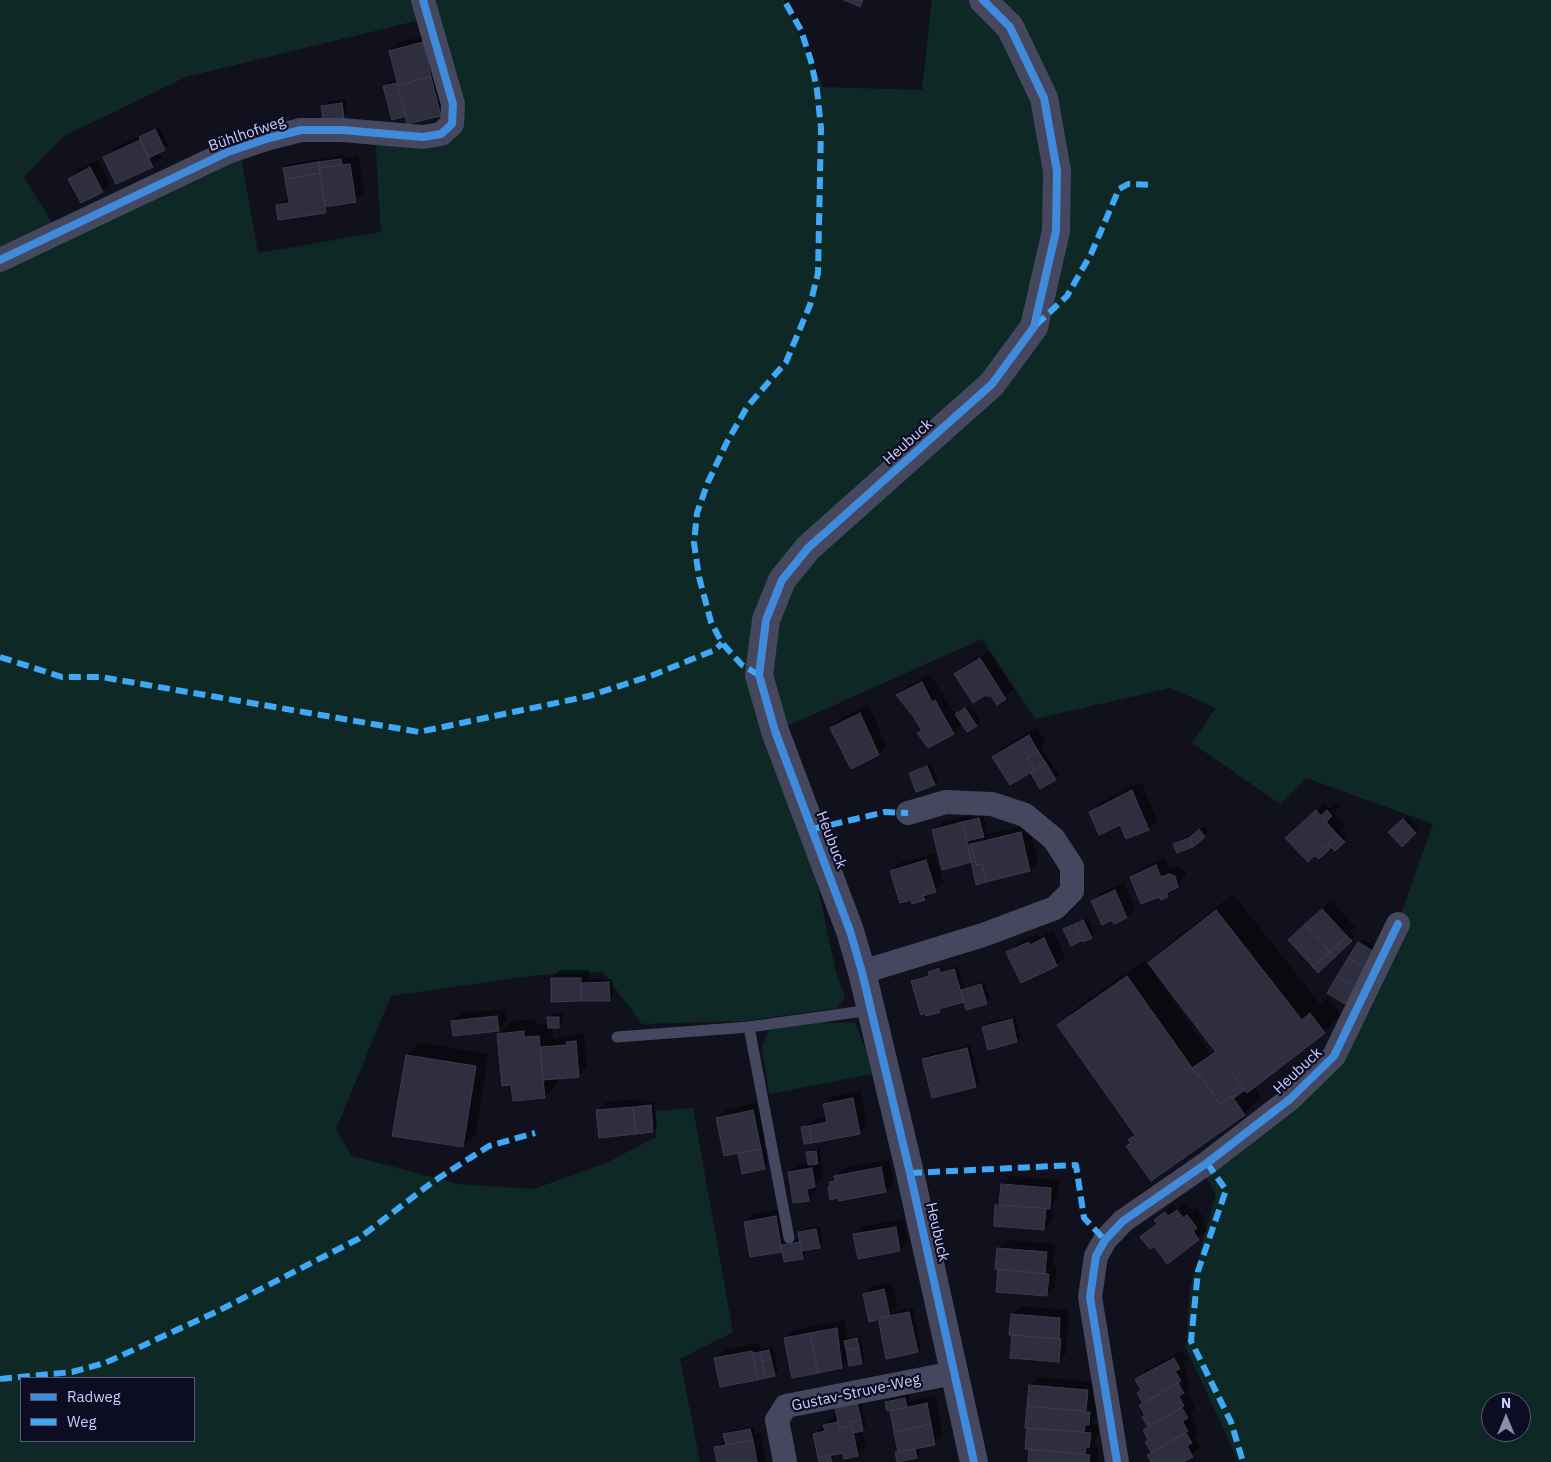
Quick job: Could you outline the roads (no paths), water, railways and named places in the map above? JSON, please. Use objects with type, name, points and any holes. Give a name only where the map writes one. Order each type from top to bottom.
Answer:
[{"type":"street","name":"Bühlhofweg","points":[[0,260],[228,152],[269,138],[301,130],[342,130],[423,137],[441,134],[452,124],[454,104],[423,0]]},
{"type":"street","name":"Heubuck","points":[[974,1462],[862,972],[847,921],[774,731],[759,675],[766,620],[782,580],[808,548],[992,384],[1034,327],[1056,231],[1057,171],[1044,98],[1010,27],[983,0]]},
{"type":"street","points":[[862,972],[983,935],[1055,908],[1072,891],[1072,867],[1054,839],[1024,815],[992,804],[946,802],[908,814]]},
{"type":"street","name":"Heubuck","points":[[1117,1462],[1090,1297],[1096,1256],[1105,1240],[1123,1221],[1207,1162],[1290,1099],[1334,1056],[1398,924]]},
{"type":"street","name":"Gustav-Struve-Weg","points":[[785,1462],[777,1420],[786,1406],[954,1373]]},
{"type":"lane","points":[[617,1038],[749,1027],[872,1010]]},
{"type":"lane","points":[[749,1027],[789,1238]]}]
